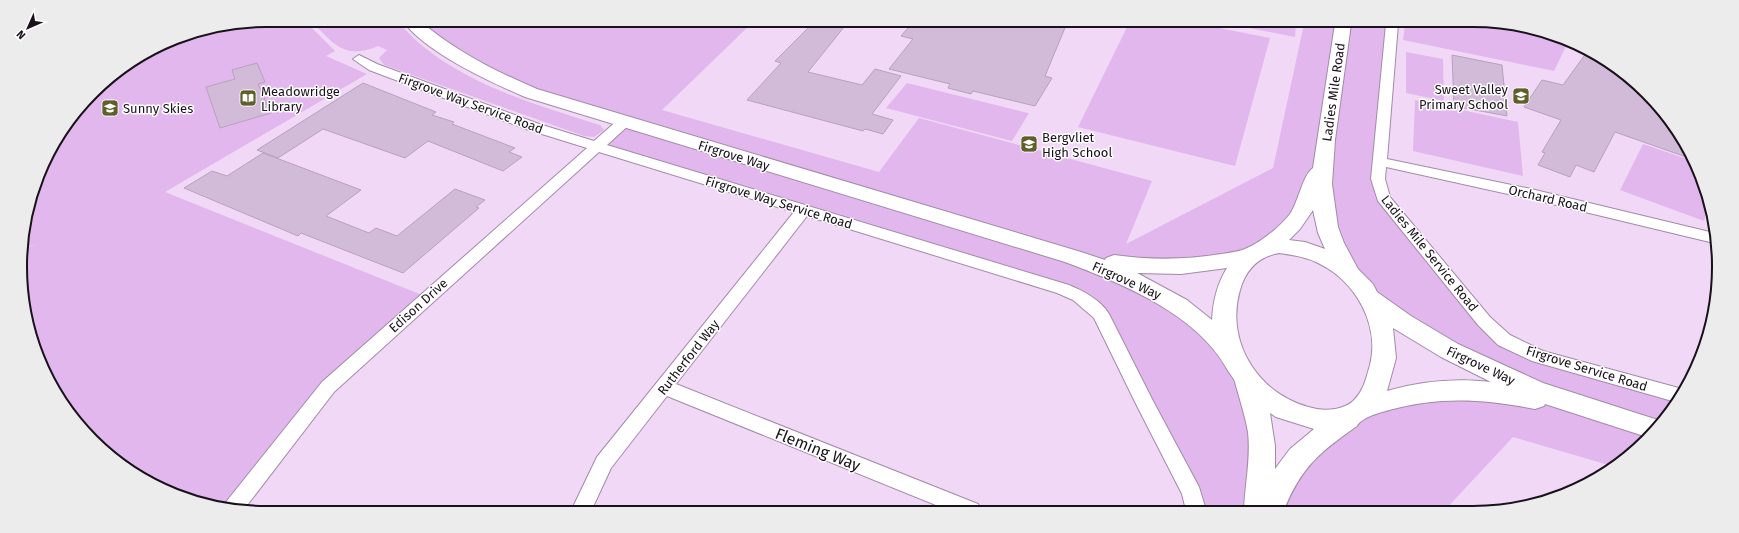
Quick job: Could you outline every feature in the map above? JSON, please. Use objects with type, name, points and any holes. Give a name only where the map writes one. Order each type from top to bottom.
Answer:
[{"type":"street","name":"Firgrove Way","points":[[418,27],[454,55],[488,75],[531,93],[1073,257],[1129,278],[1162,294],[1203,325],[1267,400],[1298,415],[1330,420],[1360,409],[1422,392],[1467,390],[1518,396],[1609,415]]},
{"type":"street","name":"Ladies Mile Road","points":[[1343,27],[1323,161],[1324,212],[1327,229],[1336,250],[1350,272]]},
{"type":"street","name":"Ladies Mile Service Road","points":[[1392,27],[1381,162],[1378,179],[1383,198],[1496,333]]},
{"type":"street","name":"Firgrove Way Service Road","points":[[359,59],[373,67],[534,127],[1063,289],[1079,296],[1101,314],[1145,404],[1192,493],[1195,506]]},
{"type":"street","name":"Edison Drive","points":[[236,504],[328,387],[624,122]]},
{"type":"street","name":"Ladies Mile Road","points":[[1256,252],[1286,232],[1299,218],[1307,204],[1323,161]]},
{"type":"street","name":"Orchard Road","points":[[1381,162],[1532,194],[1710,237]]},
{"type":"street","name":"Rutherford Way","points":[[583,506],[604,463],[803,210]]},
{"type":"street","points":[[1258,506],[1262,438],[1258,414],[1226,336],[1224,305],[1226,294],[1234,275],[1256,252],[1292,247],[1306,249],[1326,257],[1350,272],[1366,292],[1380,319],[1384,350],[1379,380],[1374,392],[1360,409],[1306,448],[1286,475],[1272,506]]},
{"type":"street","name":"Firgrove Way","points":[[1073,257],[1136,266],[1165,268],[1201,266],[1256,252]]},
{"type":"street","name":"Firgrove Way","points":[[1366,292],[1399,320],[1450,351],[1524,386],[1609,415],[1650,427]]},
{"type":"street","name":"Firgrove Service Road","points":[[1496,333],[1514,346],[1538,356],[1675,394]]},
{"type":"street","name":"Fleming Way","points":[[665,387],[962,506]]},
{"type":"shaded area","points":[[311,27],[335,51],[326,56],[367,74],[165,192],[427,297],[313,403],[236,504],[205,498],[175,488],[133,466],[97,436],[67,400],[45,358],[35,328],[29,298],[27,266],[28,247],[38,244],[28,247],[35,205],[45,175],[67,133],[97,97],[133,67],[175,45],[202,36],[235,29]]},
{"type":"shaded area","points":[[317,27],[403,27],[420,44],[461,72],[529,102],[600,125],[604,130],[594,137],[584,136],[384,65],[379,58],[387,50],[378,46],[366,50],[347,50],[332,42]]},
{"type":"shaded area","points":[[418,27],[748,27],[662,110],[879,172],[919,118],[1152,181],[1126,244],[1273,168],[1303,27],[1392,27],[1380,189],[1504,340],[1675,394],[1663,412],[1642,436],[1608,465],[1513,437],[1449,506],[1272,506],[1275,497],[1355,413],[1524,385],[1366,292],[1312,188],[1264,248],[1136,266],[1129,277],[1232,355],[1261,481],[1258,506],[1194,506],[1101,314],[1079,296],[596,146],[623,122],[531,93],[430,38]]},
{"type":"shaded area","points":[[1127,27],[1214,27],[1270,38],[1235,166],[1078,127]]},
{"type":"shaded area","points":[[1244,27],[1296,27],[1295,37]]},
{"type":"shaded area","points":[[1405,27],[1472,27],[1504,29],[1534,35],[1566,46],[1554,71],[1403,40]]},
{"type":"shaded area","points":[[1406,52],[1443,59],[1444,101],[1406,93]]},
{"type":"shaded area","points":[[907,83],[1029,113],[1012,141],[886,108]]},
{"type":"shaded area","points":[[1415,100],[1518,122],[1523,176],[1413,151]]},
{"type":"shaded area","points":[[1643,144],[1686,159],[1694,175],[1706,215],[1704,221],[1620,190]]},
{"type":"building","points":[[809,27],[844,27],[808,72],[862,85],[875,69],[901,76],[872,114],[893,120],[883,134],[865,129],[863,131],[747,100],[781,63],[775,61]]},
{"type":"building","points":[[909,27],[1065,27],[1045,76],[1052,78],[1035,106],[973,91],[971,94],[948,88],[950,84],[889,69],[913,39],[901,36]]},
{"type":"building","points":[[1452,55],[1502,65],[1507,116],[1454,106]]},
{"type":"building","points":[[1585,55],[1606,67],[1630,86],[1653,109],[1672,133],[1685,157],[1615,132],[1594,172],[1576,165],[1570,177],[1538,165],[1545,153],[1542,152],[1561,120],[1524,107],[1542,80],[1563,85]]},
{"type":"building","name":"Meadowridge Library","points":[[257,63],[265,82],[258,84],[271,113],[220,128],[206,87],[235,79],[232,70]]},
{"type":"building","points":[[363,83],[436,112],[432,115],[454,122],[452,124],[515,148],[509,152],[522,157],[503,171],[428,141],[405,158],[323,129],[278,158],[257,150]]},
{"type":"building","points":[[263,153],[361,190],[326,216],[369,233],[376,228],[397,236],[455,189],[485,200],[476,207],[479,208],[403,273],[301,233],[298,236],[184,188],[212,171],[227,176]]},
{"type":"place","name":"Sweet Valley Primary School","points":[[1521,96]]},
{"type":"place","name":"Meadowridge Library","points":[[248,98]]},
{"type":"place","name":"Sunny Skies","points":[[110,108]]},
{"type":"place","name":"Bergvliet High School","points":[[1029,144]]}]
